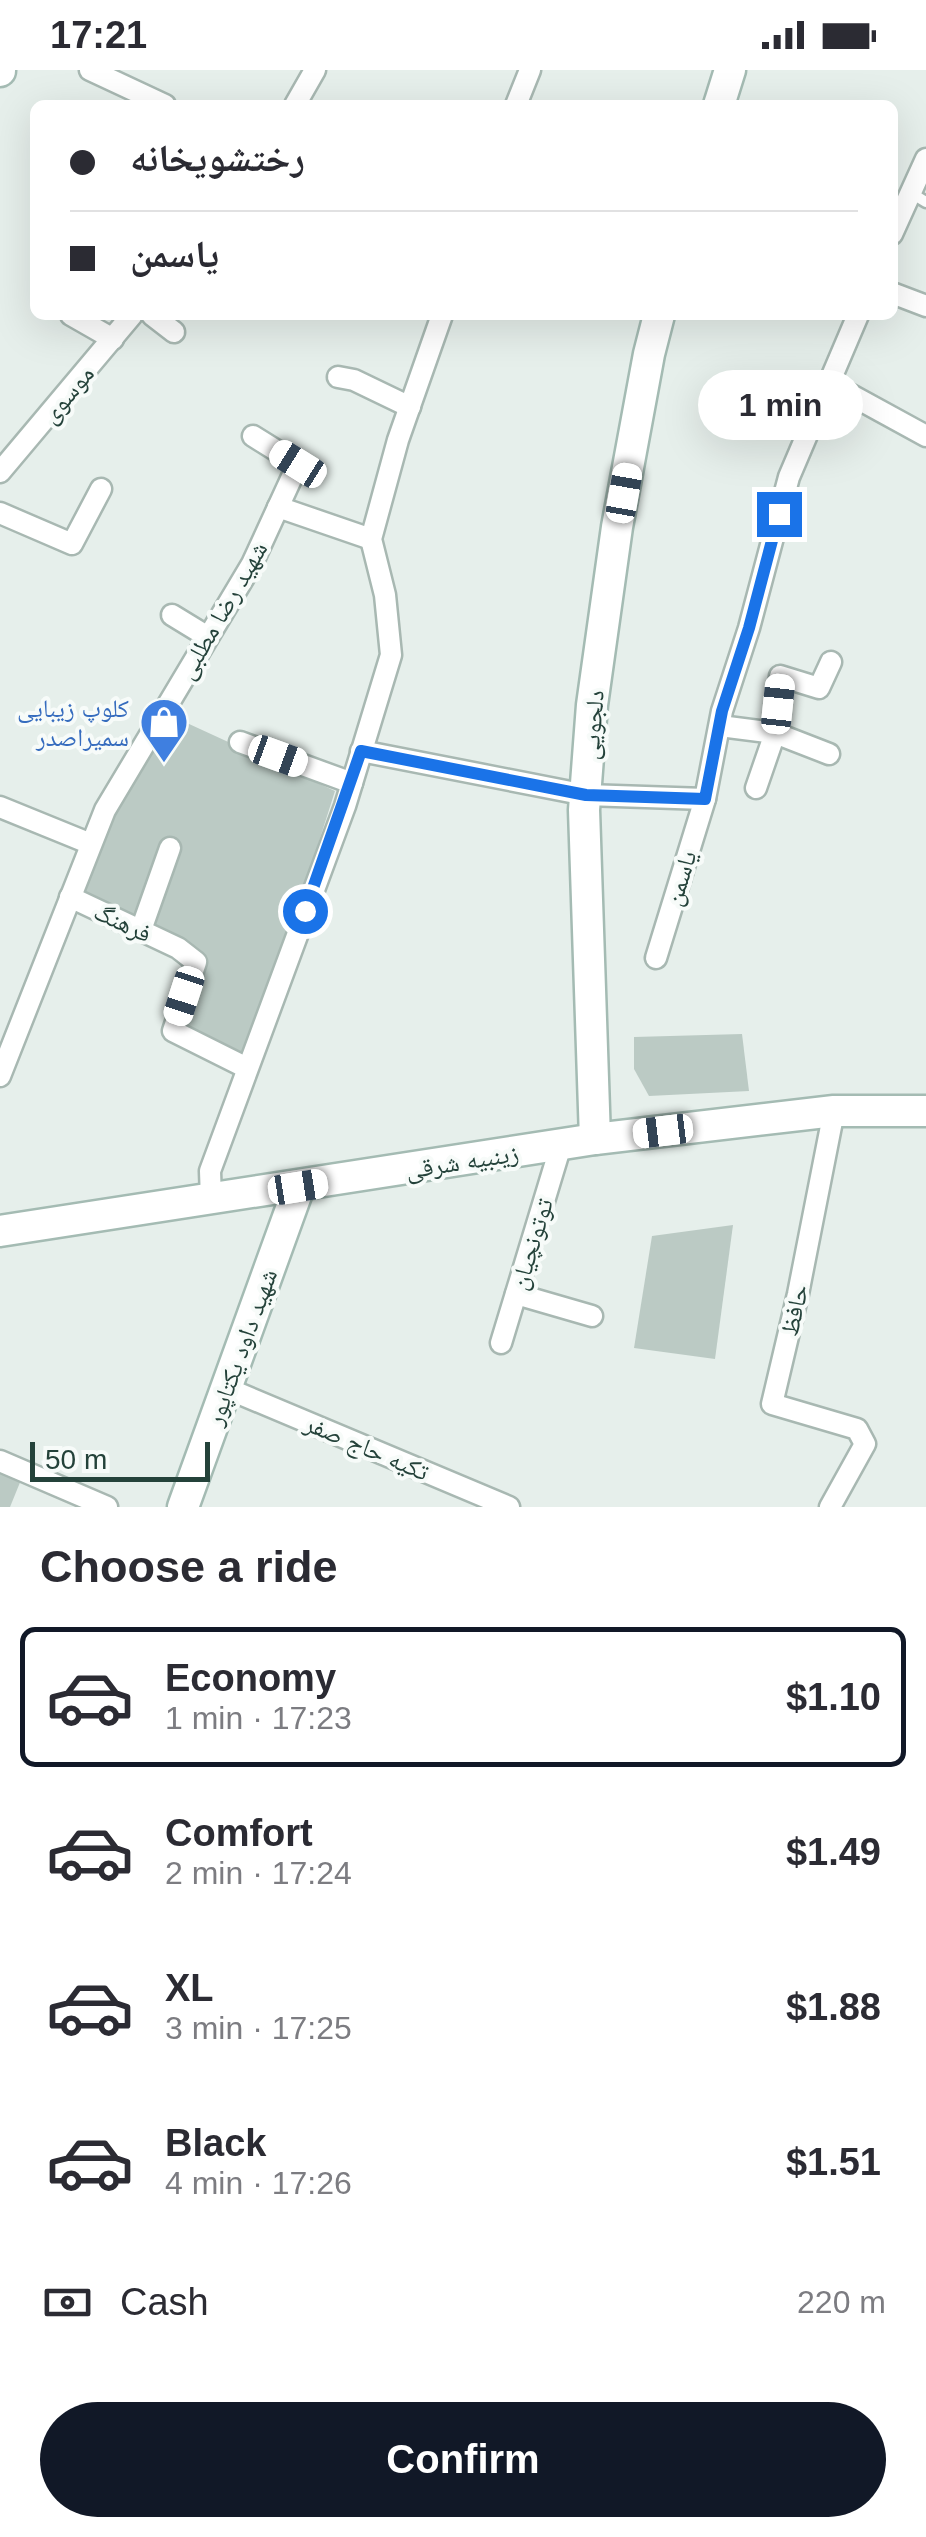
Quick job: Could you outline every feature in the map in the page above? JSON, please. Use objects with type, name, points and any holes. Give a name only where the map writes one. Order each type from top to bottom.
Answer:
[{"type":"main road","points":[[720,100],[730,70]]},
{"type":"main road","name":"دلجویی","points":[[595,1140],[586,795],[592,705],[618,527],[658,320]]},
{"type":"main road","name":"زینبیه شرقی","points":[[0,1231],[595,1140],[834,1111],[926,1111]]},
{"type":"main road","name":"شهید داود یکتاپور","points":[[183,1507],[298,1187]]},
{"type":"street","points":[[90,70],[154,100]]},
{"type":"street","points":[[298,100],[315,70]]},
{"type":"street","points":[[518,100],[530,70]]},
{"type":"street","points":[[898,225],[918,197],[926,160]]},
{"type":"street","points":[[898,295],[926,306]]},
{"type":"street","points":[[79,320],[113,339]]},
{"type":"street","name":"موسوی","points":[[0,472],[128,320]]},
{"type":"street","points":[[158,320],[174,332]]},
{"type":"street","points":[[211,1199],[210,1171],[352,783],[391,654],[385,595],[371,538],[440,320]]},
{"type":"street","name":"یاسمن","points":[[656,958],[705,799],[720,726],[789,477],[856,320]]},
{"type":"street","points":[[338,377],[354,380],[410,407]]},
{"type":"street","points":[[831,384],[926,436]]},
{"type":"street","name":"شهید رضا مطلبی","points":[[0,1076],[104,810],[252,564],[298,464],[253,436]]},
{"type":"street","points":[[0,513],[72,544],[101,489]]},
{"type":"street","points":[[278,507],[371,538]]},
{"type":"street","points":[[172,615],[208,637]]},
{"type":"street","points":[[756,788],[775,733],[780,676],[818,688],[831,662]]},
{"type":"street","points":[[720,726],[775,733],[829,754]]},
{"type":"street","points":[[240,742],[352,783]]},
{"type":"street","points":[[361,751],[586,795],[705,799]]},
{"type":"street","points":[[0,807],[91,844]]},
{"type":"street","points":[[141,930],[170,848]]},
{"type":"street","name":"فرهنگ","points":[[70,898],[178,948],[196,962],[173,1031],[246,1068]]},
{"type":"street","name":"حافظ","points":[[830,1507],[865,1444],[857,1429],[772,1404],[834,1111]]},
{"type":"street","name":"توتونچیان","points":[[501,1344],[561,1145]]},
{"type":"street","points":[[516,1294],[592,1316]]},
{"type":"street","name":"تکیه حاج صفر","points":[[226,1388],[508,1507]]},
{"type":"street","points":[[0,1460],[97,1505]]},
{"type":"building","points":[[163,712],[335,791],[247,1068],[173,1031],[196,962],[70,897]]},
{"type":"building","points":[[742,1034],[749,1091],[649,1096],[634,1069],[634,1037]]},
{"type":"building","points":[[733,1225],[715,1359],[634,1348],[652,1236]]},
{"type":"building","points":[[0,1472],[21,1480],[10,1507],[0,1507]]},
{"type":"place","name":"کلوپ زیبایی سمیراصدر","points":[[164,764]]},
{"type":"route","points":[[305,911],[345,806],[361,751],[586,795],[705,799],[722,711],[779,514]]}]
